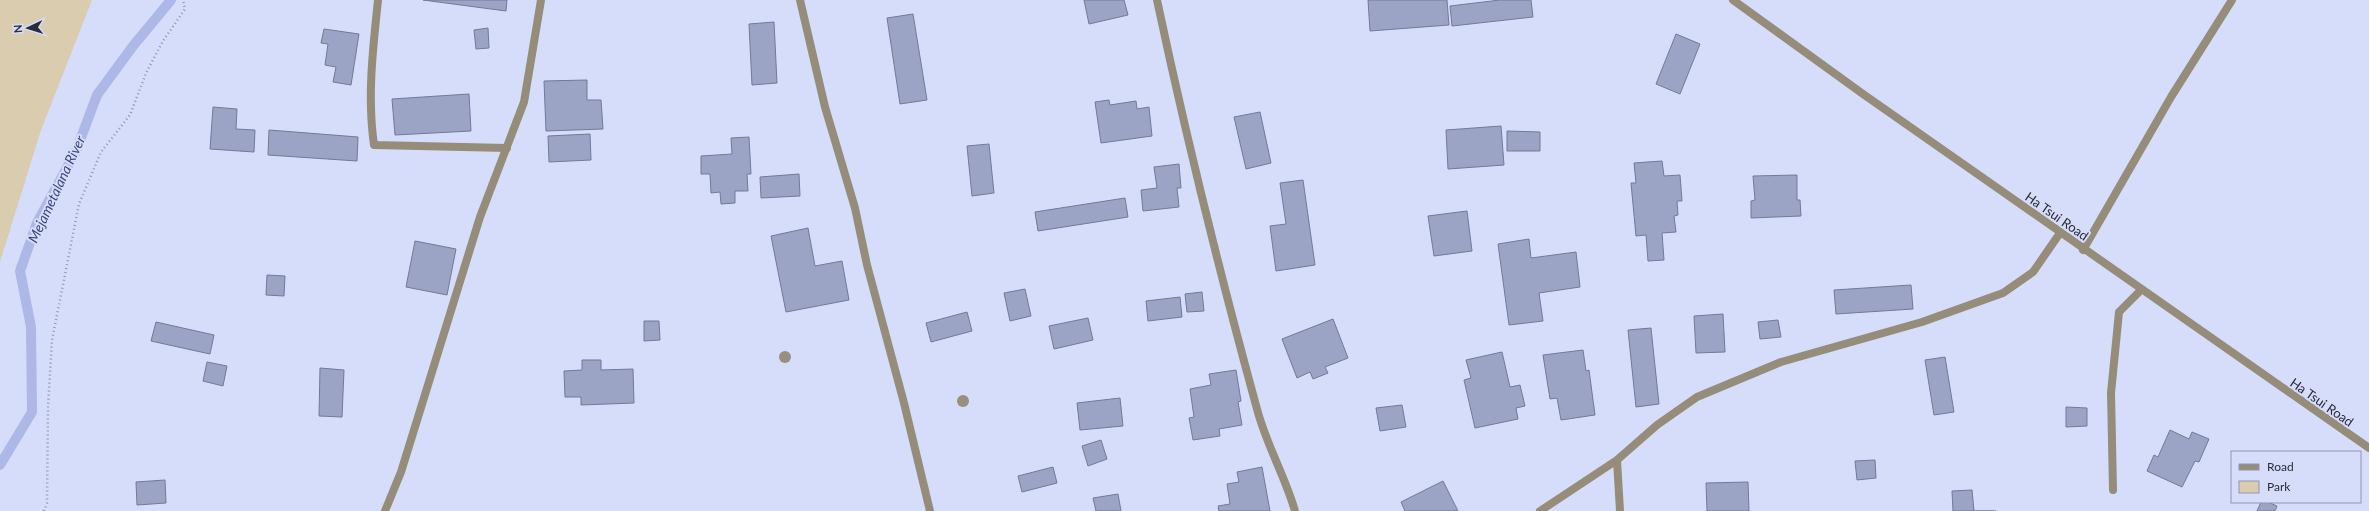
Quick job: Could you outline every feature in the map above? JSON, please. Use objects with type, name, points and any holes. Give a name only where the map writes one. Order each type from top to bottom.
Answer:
[{"type":"street","points":[[378,0],[373,50],[371,124],[374,145],[507,148]]},
{"type":"street","points":[[385,511],[401,472],[480,217],[524,102],[541,0]]},
{"type":"street","points":[[800,0],[825,107],[856,208],[867,265],[904,403],[930,511]]},
{"type":"street","points":[[1158,0],[1178,98],[1257,411],[1290,492],[1295,511]]},
{"type":"street","name":"Ha Tsui Road","points":[[1733,0],[2083,250],[2369,448]]},
{"type":"street","points":[[2083,250],[2171,98],[2232,0]]},
{"type":"street","points":[[1540,511],[1617,460],[1656,425],[1697,397],[1781,362],[1922,322],[2003,293],[2033,272],[2060,233]]},
{"type":"street","points":[[2113,490],[2111,393],[2119,312],[2141,290]]},
{"type":"street","points":[[1617,460],[1620,511]]},
{"type":"path","points":[[44,511],[47,503],[48,407],[52,340],[64,293],[79,204],[101,152],[130,115],[146,74],[163,41],[185,9],[184,0]]},
{"type":"green space","points":[[0,0],[92,0],[41,130],[0,262]]},
{"type":"building","points":[[423,0],[507,0],[506,11]]},
{"type":"building","points":[[1084,0],[1124,0],[1128,15],[1089,24]]},
{"type":"building","points":[[1368,0],[1447,0],[1449,25],[1370,31]]},
{"type":"building","points":[[1500,0],[1531,0],[1533,17],[1452,26],[1450,6]]},
{"type":"building","points":[[913,14],[927,100],[900,104],[887,18]]},
{"type":"building","points":[[774,22],[777,83],[752,85],[749,24]]},
{"type":"building","points":[[488,28],[489,48],[476,49],[474,30]]},
{"type":"building","points":[[324,29],[359,34],[351,85],[333,82],[336,67],[325,65],[328,44],[321,43]]},
{"type":"building","points":[[1676,34],[1700,44],[1680,94],[1656,84]]},
{"type":"building","points":[[587,80],[587,100],[601,100],[603,129],[546,131],[544,81]]},
{"type":"building","points":[[469,94],[471,131],[395,135],[392,99]]},
{"type":"building","points":[[1109,100],[1110,105],[1136,101],[1137,109],[1149,107],[1152,136],[1101,143],[1095,102]]},
{"type":"building","points":[[213,107],[237,109],[236,129],[255,130],[254,152],[210,149]]},
{"type":"building","points":[[1260,112],[1271,163],[1246,169],[1234,117]]},
{"type":"building","points":[[1501,126],[1504,165],[1448,169],[1446,130]]},
{"type":"building","points":[[269,130],[358,137],[357,161],[268,155]]},
{"type":"building","points":[[1507,131],[1540,132],[1540,151],[1507,151]]},
{"type":"building","points":[[590,134],[591,160],[549,162],[548,136]]},
{"type":"building","points":[[749,137],[751,174],[747,174],[748,191],[735,191],[735,203],[721,204],[720,192],[711,193],[710,174],[701,174],[701,156],[732,154],[731,138]]},
{"type":"building","points":[[989,144],[994,193],[972,196],[967,146]]},
{"type":"building","points":[[1662,161],[1664,176],[1680,175],[1682,201],[1677,201],[1678,215],[1674,216],[1676,232],[1662,233],[1664,260],[1648,261],[1646,235],[1636,236],[1631,183],[1636,183],[1634,163]]},
{"type":"building","points":[[1179,164],[1181,188],[1177,188],[1179,207],[1143,211],[1141,190],[1157,188],[1154,167]]},
{"type":"building","points":[[799,174],[800,196],[761,198],[760,177]]},
{"type":"building","points":[[1797,175],[1797,200],[1800,200],[1801,216],[1751,218],[1751,201],[1755,200],[1753,176]]},
{"type":"building","points":[[1303,180],[1315,265],[1276,271],[1270,226],[1286,224],[1280,183]]},
{"type":"building","points":[[1125,198],[1128,217],[1038,231],[1035,212]]},
{"type":"building","points":[[1467,211],[1472,251],[1434,256],[1428,216]]},
{"type":"building","points":[[808,228],[815,266],[842,261],[849,300],[786,312],[771,236]]},
{"type":"building","points":[[1529,239],[1531,258],[1576,252],[1580,287],[1539,293],[1543,321],[1509,325],[1498,244]]},
{"type":"building","points":[[415,241],[456,249],[447,295],[406,287]]},
{"type":"building","points":[[267,275],[285,276],[284,296],[266,295]]},
{"type":"building","points":[[1911,285],[1913,309],[1836,314],[1834,290]]},
{"type":"building","points":[[1025,289],[1031,316],[1010,321],[1004,293]]},
{"type":"building","points":[[1202,292],[1204,311],[1187,312],[1185,294]]},
{"type":"building","points":[[1180,297],[1182,317],[1148,321],[1146,301]]},
{"type":"building","points":[[967,312],[972,331],[931,342],[926,323]]},
{"type":"building","points":[[1723,314],[1725,352],[1696,353],[1694,316]]},
{"type":"building","points":[[1088,318],[1093,340],[1054,349],[1049,326]]},
{"type":"building","points":[[1333,319],[1348,358],[1325,367],[1328,373],[1313,379],[1310,372],[1297,378],[1282,339]]},
{"type":"building","points":[[1778,320],[1781,337],[1760,339],[1758,322]]},
{"type":"building","points":[[644,321],[659,321],[660,340],[644,341]]},
{"type":"building","points":[[156,322],[214,335],[210,354],[151,341]]},
{"type":"building","points":[[1651,328],[1659,404],[1636,407],[1628,330]]},
{"type":"building","points":[[1583,350],[1586,371],[1589,370],[1595,415],[1561,420],[1557,398],[1550,399],[1543,355]]},
{"type":"building","points":[[1502,352],[1510,387],[1520,385],[1525,406],[1516,408],[1518,419],[1475,428],[1464,380],[1471,378],[1466,360]]},
{"type":"building","points":[[1945,357],[1954,412],[1934,415],[1925,360]]},
{"type":"building","points":[[582,360],[601,360],[601,370],[633,369],[634,403],[581,405],[581,397],[565,397],[564,371],[582,370]]},
{"type":"building","points":[[207,362],[227,366],[223,386],[203,381]]},
{"type":"building","points":[[320,368],[344,370],[342,417],[319,416]]},
{"type":"building","points":[[1236,370],[1241,401],[1238,402],[1242,425],[1219,429],[1220,436],[1193,440],[1189,418],[1194,417],[1190,389],[1211,385],[1209,374]]},
{"type":"building","points":[[1120,398],[1123,426],[1080,430],[1077,403]]},
{"type":"building","points":[[1402,405],[1406,427],[1380,431],[1376,408]]},
{"type":"building","points":[[2066,407],[2087,408],[2087,426],[2066,427]]},
{"type":"building","points":[[2170,430],[2189,439],[2192,432],[2209,439],[2199,462],[2195,461],[2182,487],[2147,471],[2154,455],[2158,457]]},
{"type":"building","points":[[1101,440],[1107,459],[1088,466],[1082,446]]},
{"type":"building","points":[[1875,460],[1876,478],[1857,480],[1855,461]]},
{"type":"building","points":[[1053,467],[1057,483],[1022,492],[1018,476]]},
{"type":"building","points":[[1262,467],[1270,511],[1219,511],[1218,506],[1230,504],[1227,484],[1239,482],[1237,472]]},
{"type":"building","points":[[165,480],[166,503],[137,505],[136,482]]},
{"type":"building","points":[[1443,481],[1458,511],[1405,511],[1401,502]]},
{"type":"building","points":[[1748,482],[1749,511],[1707,511],[1706,483]]},
{"type":"building","points":[[1972,490],[1974,511],[1953,511],[1952,491]]},
{"type":"building","points":[[1118,494],[1121,511],[1096,511],[1093,498]]},
{"type":"building","points":[[2261,503],[2270,503],[2277,506],[2275,511],[2257,511]]},
{"type":"waterway","name":"Mejametalana River","points":[[0,465],[32,412],[31,327],[20,271],[37,223],[76,151],[97,95],[133,46],[171,0]]}]
